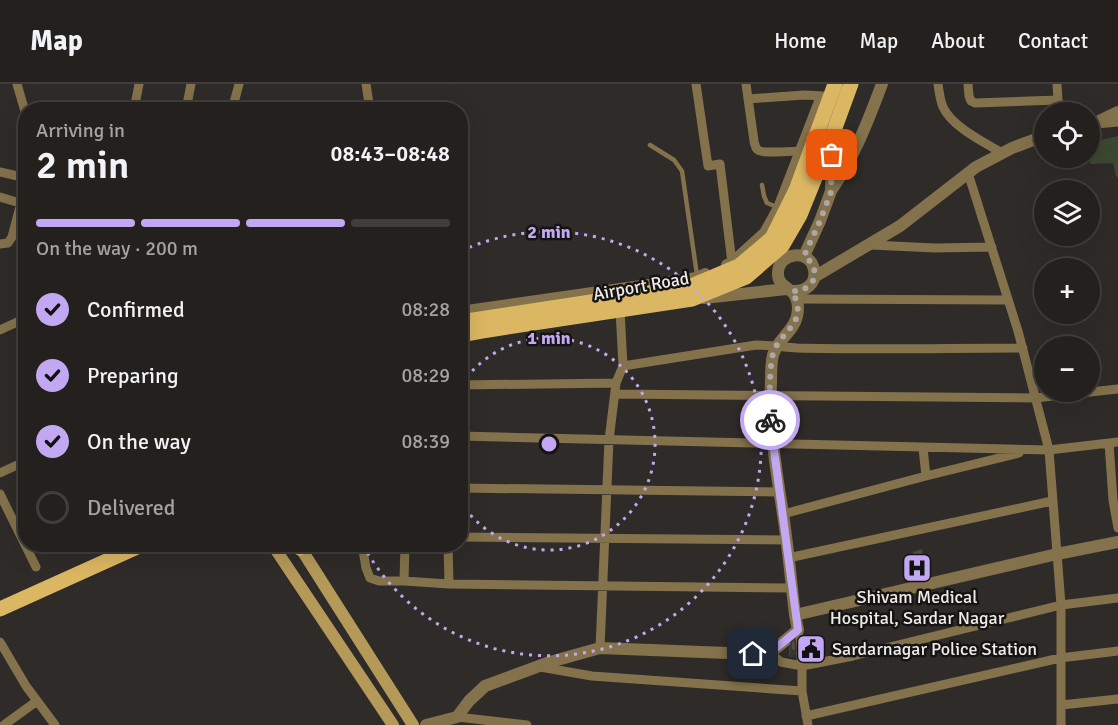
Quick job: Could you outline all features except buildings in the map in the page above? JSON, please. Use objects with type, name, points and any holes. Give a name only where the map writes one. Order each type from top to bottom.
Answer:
[{"type":"main road","name":"Airport Road","points":[[468,320],[688,287],[739,266],[772,238],[796,190],[835,84]]},
{"type":"main road","points":[[837,121],[837,99],[843,84]]},
{"type":"main road","name":"Airport Road","points":[[468,334],[692,299],[746,277],[776,259],[800,215],[851,84]]},
{"type":"main road","points":[[0,601],[107,552]]},
{"type":"main road","points":[[0,609],[126,552]]},
{"type":"main road","points":[[277,552],[393,725]]},
{"type":"main road","points":[[303,552],[413,725]]},
{"type":"street","points":[[17,84],[22,102]]},
{"type":"street","points":[[136,102],[139,84]]},
{"type":"street","points":[[188,102],[191,84]]},
{"type":"street","points":[[234,102],[238,84]]},
{"type":"street","points":[[366,84],[369,102]]},
{"type":"street","points":[[696,84],[708,166],[720,164],[732,263]]},
{"type":"street","points":[[746,84],[754,141],[759,152],[802,151]]},
{"type":"street","points":[[468,311],[698,278],[732,263],[765,232],[779,208],[827,84]]},
{"type":"street","points":[[804,256],[831,192],[857,148],[882,84]]},
{"type":"street","points":[[938,84],[943,107],[951,119],[1002,153]]},
{"type":"street","points":[[968,84],[969,96],[975,103],[1058,100],[1057,84]]},
{"type":"street","points":[[748,99],[823,96]]},
{"type":"street","points":[[1100,120],[1118,112]]},
{"type":"street","points":[[1100,124],[1118,122]]},
{"type":"street","points":[[831,192],[832,136]]},
{"type":"street","points":[[791,293],[809,287],[814,277],[900,226],[976,167],[1012,148],[1034,140]]},
{"type":"street","points":[[0,172],[18,176]]},
{"type":"street","points":[[968,173],[1023,348],[1034,394]]},
{"type":"street","points":[[0,197],[18,202]]},
{"type":"street","points":[[0,244],[8,243],[12,237],[18,212]]},
{"type":"street","points":[[871,245],[936,248],[992,247]]},
{"type":"street","points":[[814,277],[813,265],[804,256],[791,255],[776,259],[779,280],[791,293],[798,306],[797,318],[773,356],[770,396],[772,444],[798,630],[802,691],[807,720],[1060,658],[1118,651]]},
{"type":"street","points":[[692,299],[791,293],[1008,300]]},
{"type":"street","points":[[600,648],[609,440],[616,383],[623,366],[620,310]]},
{"type":"street","points":[[0,330],[18,322]]},
{"type":"street","points":[[623,366],[756,345],[878,349],[1023,348]]},
{"type":"street","points":[[468,385],[616,383]]},
{"type":"street","points":[[1100,390],[1118,388]]},
{"type":"street","points":[[616,394],[1034,398]]},
{"type":"street","points":[[1036,402],[1049,450],[1061,605],[1061,725]]},
{"type":"street","points":[[468,436],[1033,450],[1114,442],[1118,528]]},
{"type":"street","points":[[923,448],[926,476]]},
{"type":"street","points":[[783,514],[1033,450]]},
{"type":"street","points":[[0,473],[18,465]]},
{"type":"street","points":[[468,488],[779,492]]},
{"type":"street","points":[[0,494],[18,530]]},
{"type":"street","points":[[788,558],[1052,501]]},
{"type":"street","points":[[468,537],[786,540]]},
{"type":"street","points":[[795,615],[1118,542]]},
{"type":"street","points":[[29,552],[36,567]]},
{"type":"street","points":[[363,552],[370,578],[379,581],[449,584],[792,588]]},
{"type":"street","points":[[404,581],[405,552]]},
{"type":"street","points":[[448,552],[449,584]]},
{"type":"street","points":[[770,653],[781,662],[802,666],[853,656],[1061,605],[1118,598]]},
{"type":"street","points":[[457,717],[469,701],[485,686],[538,666],[600,648],[770,653],[798,630]]},
{"type":"street","points":[[0,642],[26,686],[55,725]]},
{"type":"street","points":[[538,666],[592,676],[802,691]]},
{"type":"street","points":[[1061,705],[1118,699]]},
{"type":"street","points":[[4,725],[37,701]]},
{"type":"street","points":[[427,725],[457,717],[527,725]]},
{"type":"lane","points":[[650,145],[674,160],[682,171],[698,278]]},
{"type":"lane","points":[[762,185],[766,203],[779,208]]},
{"type":"green space","points":[[1118,136],[1118,178],[1113,163],[1100,164],[1100,140]]},
{"type":"way so far","points":[[770,420],[773,356],[797,318],[798,306],[792,291],[809,287],[814,277],[813,265],[804,256],[831,192],[832,155]]},
{"type":"place","name":"Shivam Medical Hospital, Sardar Nagar","points":[[917,568]]},
{"type":"place","name":"Sardarnagar Police Station","points":[[811,649]]},
{"type":"route","points":[[753,654],[770,653],[798,630],[770,420]]}]
